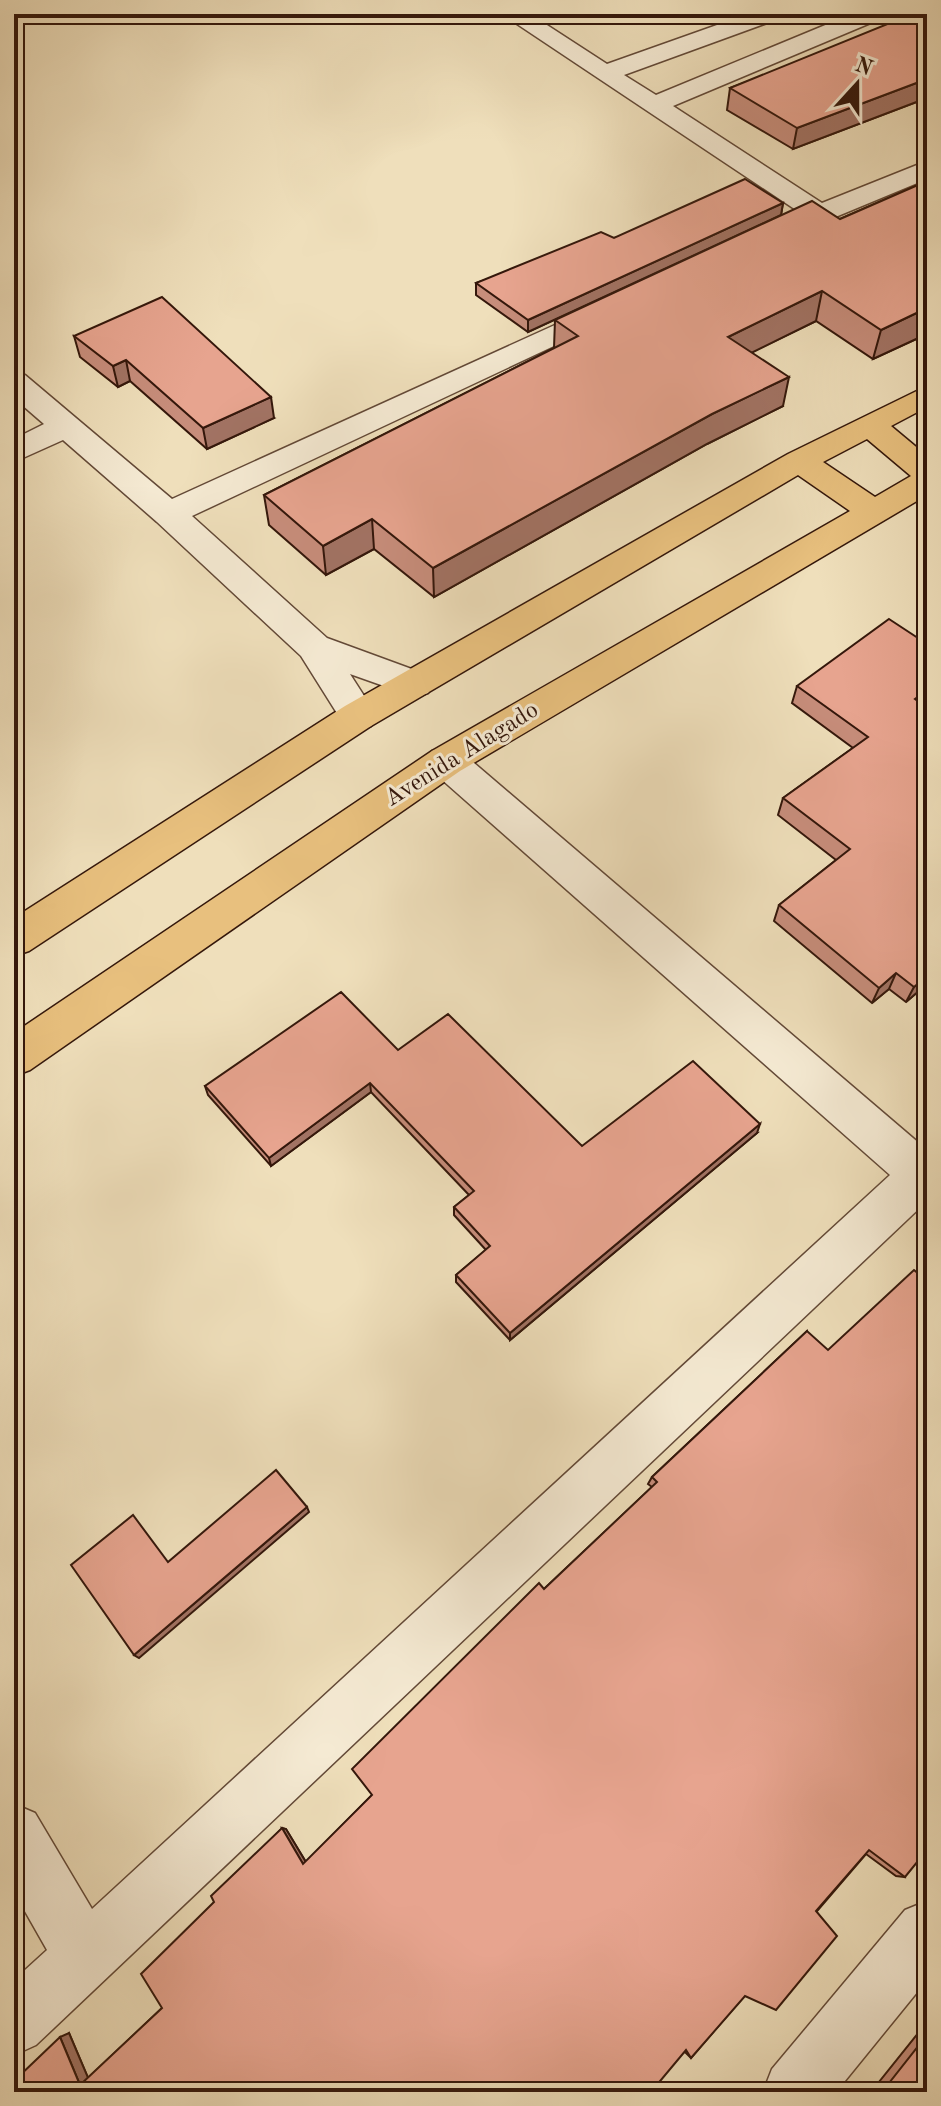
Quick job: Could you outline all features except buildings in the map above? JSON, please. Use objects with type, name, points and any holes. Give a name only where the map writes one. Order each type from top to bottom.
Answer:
[{"type":"main road","points":[[14,939],[358,716],[799,461],[927,395]]},
{"type":"main road","points":[[869,424],[927,473]]},
{"type":"main road","points":[[799,461],[871,510]]},
{"type":"main road","name":"Avenida Alagado","points":[[14,1057],[446,761],[871,510],[927,481]]},
{"type":"street","points":[[514,14],[817,212]]},
{"type":"street","points":[[605,73],[770,14]]},
{"type":"street","points":[[654,105],[872,14]]},
{"type":"street","points":[[745,246],[817,212],[927,169]]},
{"type":"street","points":[[169,514],[630,299]]},
{"type":"street","points":[[14,382],[169,514],[314,647],[358,716]]},
{"type":"street","points":[[14,452],[65,426]]},
{"type":"street","points":[[314,647],[415,684]]},
{"type":"street","points":[[14,2023],[925,1175],[446,761]]},
{"type":"street","points":[[14,1834],[84,1955]]},
{"type":"street","points":[[795,2092],[927,1932]]}]
